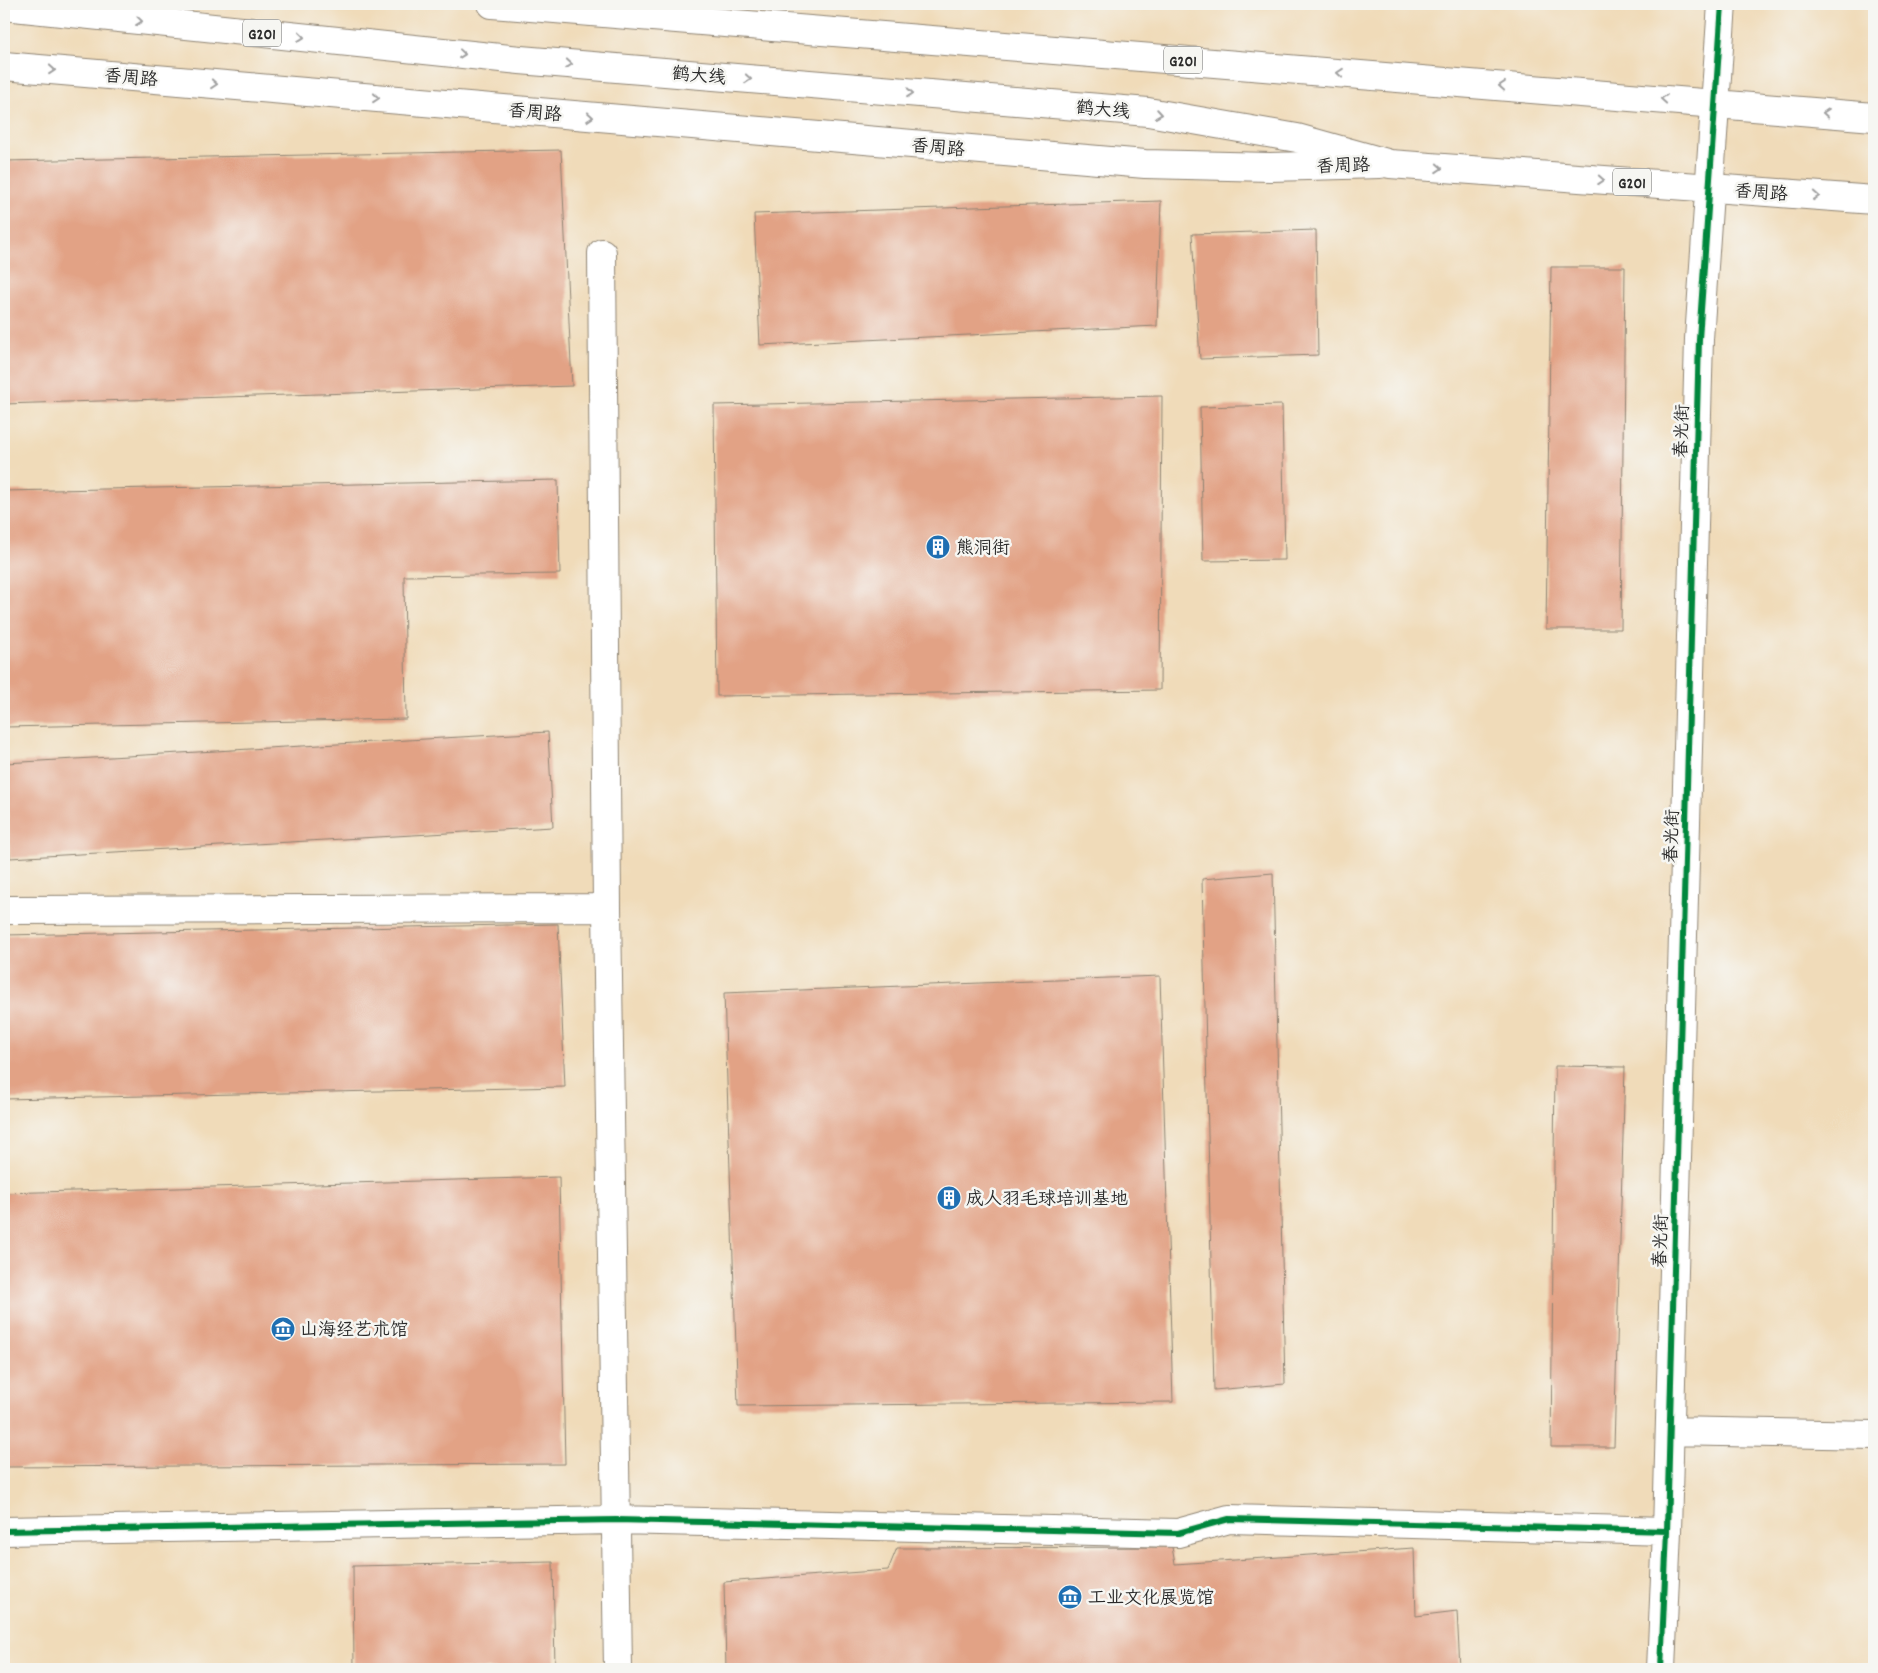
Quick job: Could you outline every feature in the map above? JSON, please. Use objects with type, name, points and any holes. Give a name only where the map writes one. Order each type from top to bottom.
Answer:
[{"type":"main road","name":"G201","points":[[492,4],[1874,117]]},
{"type":"main road","name":"春光街","points":[[1661,1669],[1670,1431],[1699,339],[1722,4]]},
{"type":"main road","name":"鹤大线","points":[[4,6],[520,60],[1148,112],[1298,138],[1390,164]]},
{"type":"main road","name":"香周路","points":[[4,66],[1145,164],[1270,167],[1390,164],[1874,200]]},
{"type":"main road","points":[[602,253],[607,908],[618,1669]]},
{"type":"main road","points":[[4,910],[607,908]]},
{"type":"main road","points":[[1670,1431],[1874,1435]]},
{"type":"main road","points":[[4,1530],[616,1520],[1178,1533],[1229,1519],[1667,1531]]},
{"type":"building","points":[[561,150],[572,386],[4,404],[4,161]]},
{"type":"building","points":[[1161,201],[1157,326],[760,345],[754,214]]},
{"type":"building","points":[[1316,230],[1318,355],[1200,359],[1192,234]]},
{"type":"building","points":[[1551,267],[1625,267],[1621,629],[1546,629]]},
{"type":"building","name":"熊洞街","points":[[1162,396],[1160,690],[717,696],[714,405]]},
{"type":"building","points":[[1282,405],[1285,560],[1203,561],[1200,407]]},
{"type":"building","points":[[558,480],[560,574],[404,576],[406,719],[4,727],[4,491]]},
{"type":"building","points":[[548,732],[553,827],[10,858],[5,763]]},
{"type":"building","points":[[1273,873],[1285,1384],[1214,1390],[1202,879]]},
{"type":"building","points":[[558,924],[565,1087],[4,1099],[4,935]]},
{"type":"building","name":"成人羽毛球培训基地","points":[[1160,976],[1173,1402],[738,1406],[724,993]]},
{"type":"building","points":[[1555,1066],[1625,1067],[1614,1447],[1551,1447]]},
{"type":"building","name":"山海经艺术馆","points":[[559,1177],[565,1464],[4,1467],[4,1193]]},
{"type":"building","name":"工业文化展览馆","points":[[1172,1547],[1175,1564],[1414,1548],[1416,1616],[1457,1611],[1460,1669],[726,1669],[724,1582],[888,1570],[897,1548]]},
{"type":"building","points":[[553,1562],[555,1669],[354,1669],[353,1566]]},
{"type":"cycle path","points":[[1661,1669],[1667,1531],[1699,339],[1722,4]]},
{"type":"cycle path","points":[[4,1531],[616,1520],[1178,1533],[1229,1519],[1667,1531]]},
{"type":"place","name":"熊洞街","points":[[938,547]]},
{"type":"place","name":"成人羽毛球培训基地","points":[[949,1198]]},
{"type":"place","name":"山海经艺术馆","points":[[283,1329]]},
{"type":"place","name":"工业文化展览馆","points":[[1070,1597]]}]
